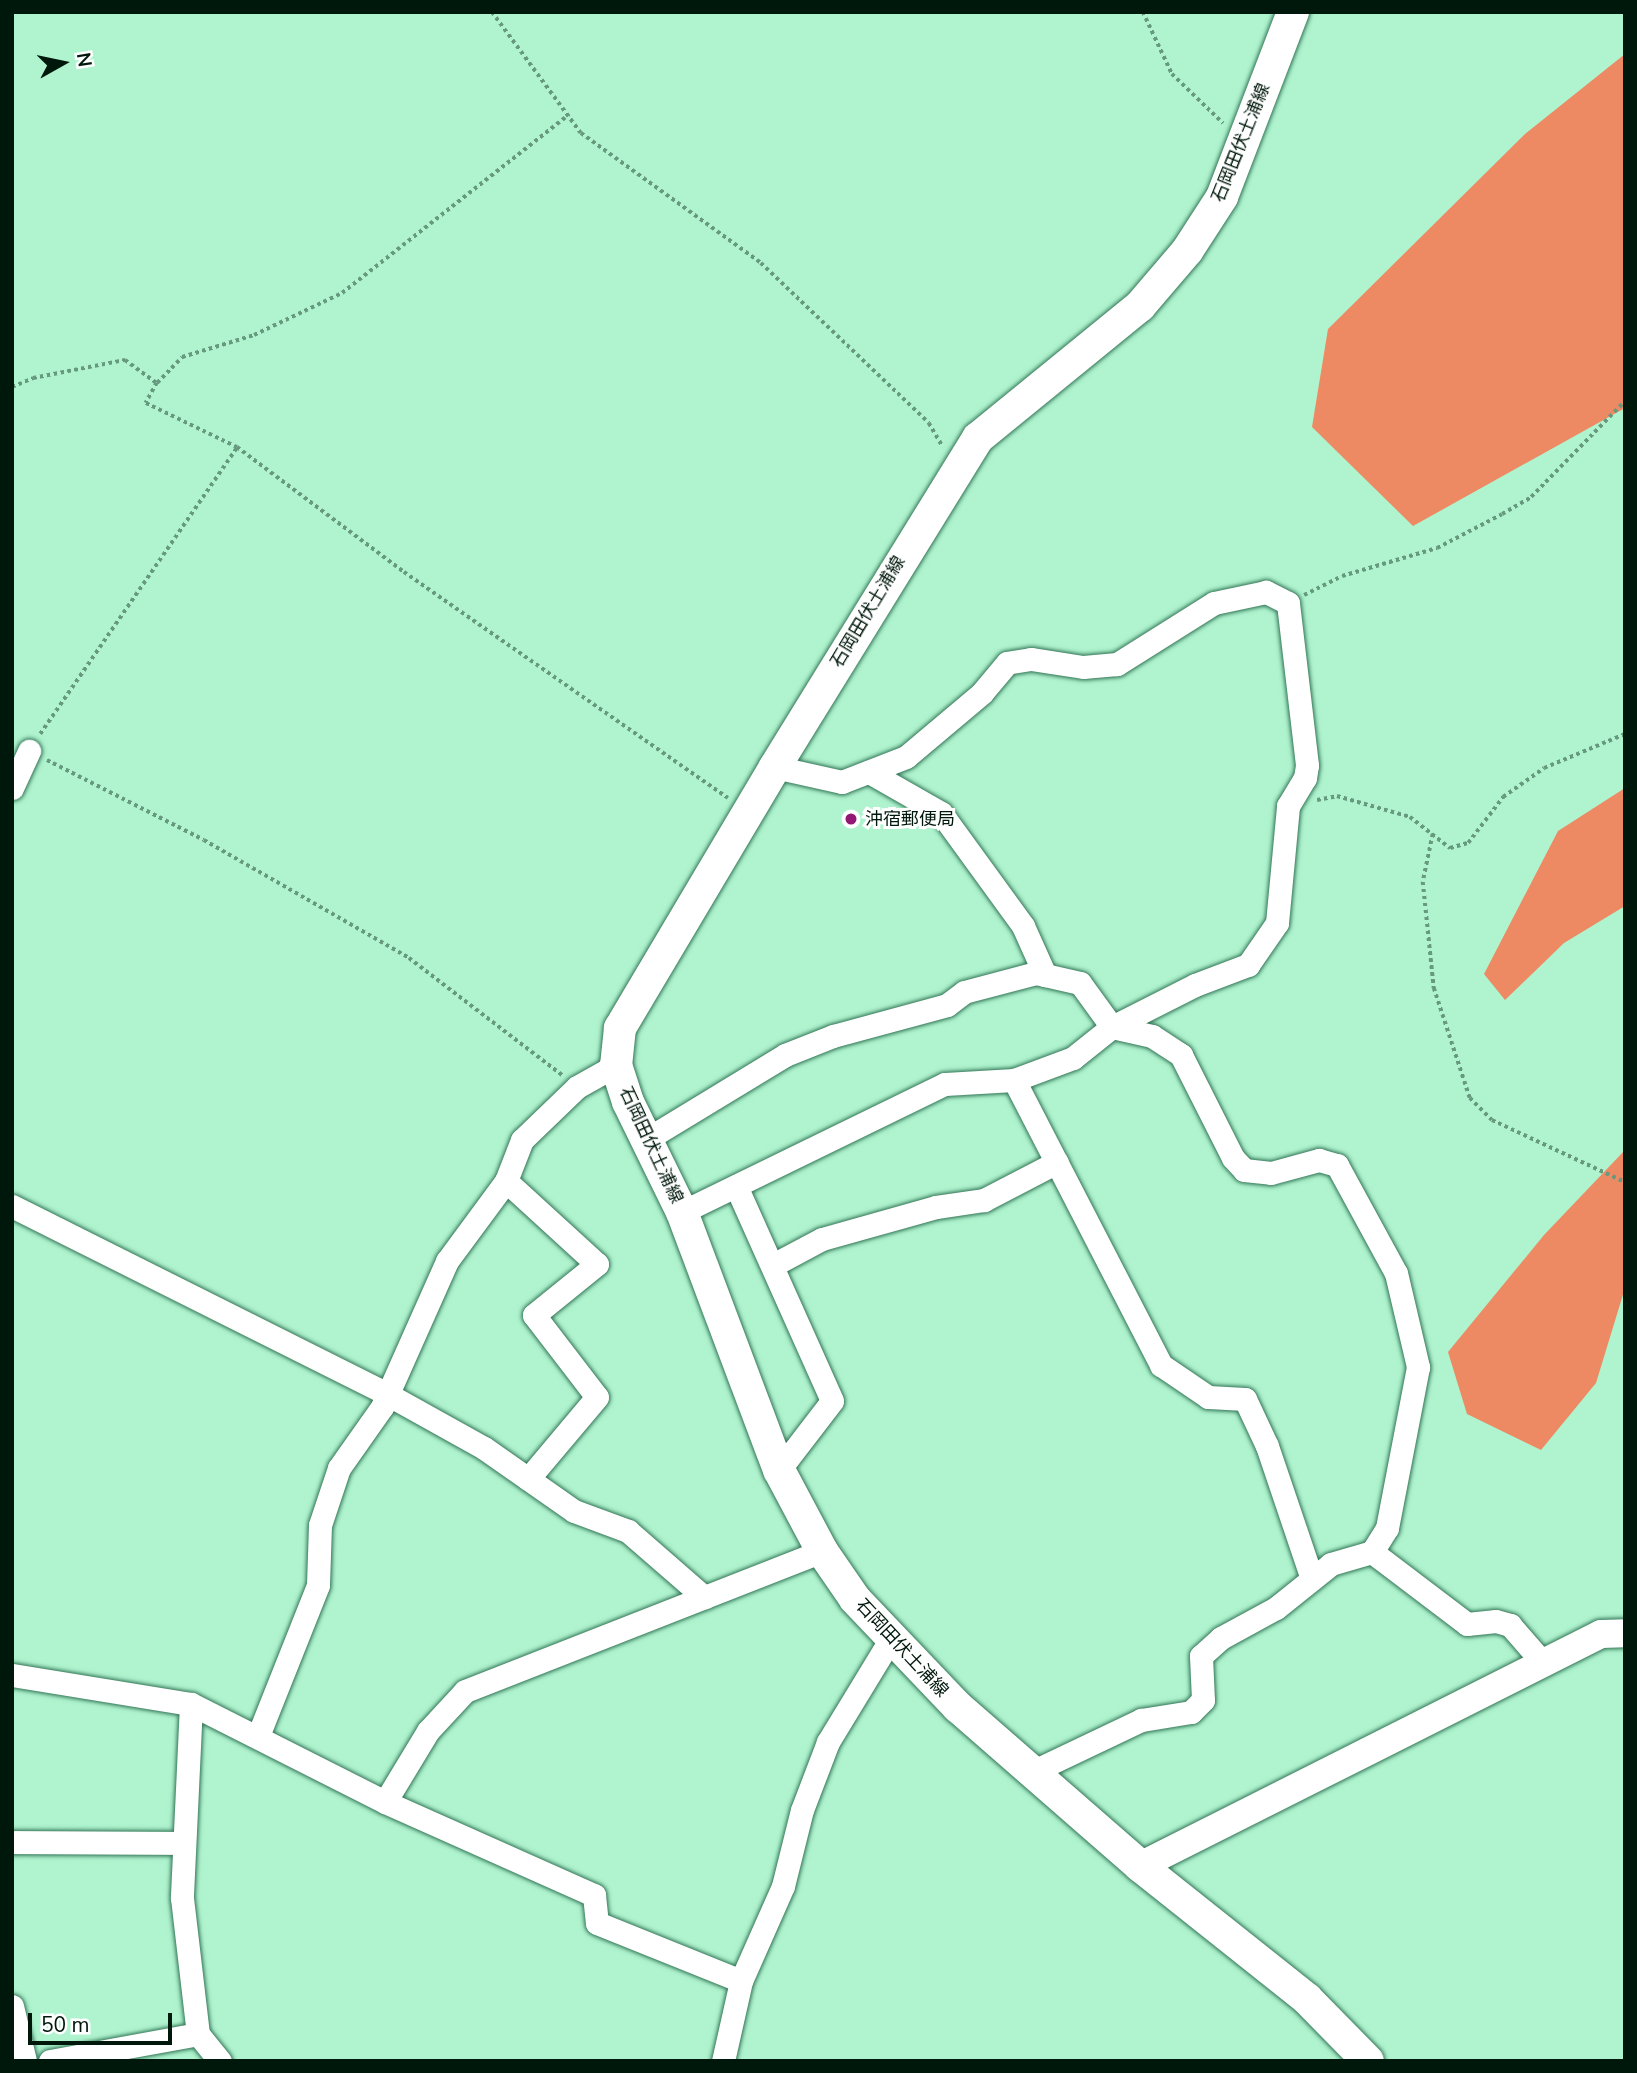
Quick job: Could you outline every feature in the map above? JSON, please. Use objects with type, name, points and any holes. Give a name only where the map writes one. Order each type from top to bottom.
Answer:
[{"type":"main road","name":"石岡田伏土浦線","points":[[1293,12],[1222,197],[1188,251],[1140,306],[978,438],[775,767],[620,1028],[616,1065],[682,1212],[779,1470],[822,1551],[891,1640],[958,1707],[1139,1866],[1307,1999],[1368,2061]]},
{"type":"street","points":[[682,1212],[945,1084],[1014,1080],[1073,1058],[1112,1027],[1195,985],[1248,965],[1272,936],[1277,923],[1288,806],[1305,778],[1307,765],[1288,603],[1266,592],[1214,603],[1117,664],[1083,667],[1031,659],[1007,663],[982,693],[906,757],[842,782],[775,767]]},
{"type":"street","points":[[12,788],[29,751]]},
{"type":"street","points":[[869,772],[941,813],[1023,926],[1045,975]]},
{"type":"street","points":[[648,1139],[785,1055],[834,1036],[947,1005],[964,992],[1036,973],[1080,983],[1112,1027],[1152,1036],[1181,1055],[1233,1158],[1244,1170],[1271,1173],[1319,1160],[1337,1165],[1373,1225],[1396,1273],[1418,1367],[1401,1475],[1387,1528],[1372,1552],[1331,1564],[1201,1656],[1203,1700],[1191,1712],[1141,1720],[1034,1771]]},
{"type":"street","points":[[258,1736],[318,1586],[320,1525],[339,1468],[387,1394],[447,1261],[506,1181],[522,1140],[577,1087],[616,1065]]},
{"type":"street","points":[[1014,1080],[1161,1365],[1208,1397],[1245,1399],[1267,1446],[1312,1579]]},
{"type":"street","points":[[773,1265],[822,1239],[936,1207],[984,1200],[1057,1162]]},
{"type":"street","points":[[506,1181],[597,1264],[534,1315],[597,1397],[528,1479]]},
{"type":"street","points":[[736,1186],[832,1401],[779,1470]]},
{"type":"street","points":[[12,1206],[387,1394],[484,1448],[574,1511],[628,1531],[704,1597]]},
{"type":"street","points":[[384,1802],[428,1731],[465,1691],[822,1551]]},
{"type":"street","points":[[1372,1552],[1467,1625],[1496,1621],[1510,1625],[1544,1664]]},
{"type":"street","points":[[1139,1866],[1601,1634],[1625,1633]]},
{"type":"street","points":[[723,2061],[741,1981],[783,1886],[802,1810],[828,1742],[891,1640]]},
{"type":"street","points":[[12,1675],[191,1704],[384,1802],[594,1895],[597,1923],[741,1981]]},
{"type":"street","points":[[191,1704],[182,1898],[198,2034],[220,2061]]},
{"type":"street","points":[[12,1842],[184,1843]]},
{"type":"street","points":[[12,2006],[25,2061]]},
{"type":"street","points":[[50,2061],[198,2034]]},
{"type":"path","points":[[492,12],[581,133],[761,263],[929,423],[957,470]]},
{"type":"path","points":[[1143,12],[1172,74],[1205,110],[1244,139]]},
{"type":"path","points":[[568,115],[342,293],[254,335],[182,356],[157,383],[146,403],[237,447],[404,572],[748,813]]},
{"type":"path","points":[[12,387],[33,378],[125,360],[157,383]]},
{"type":"path","points":[[1288,603],[1342,576],[1437,548],[1531,497],[1625,401]]},
{"type":"path","points":[[237,447],[29,751],[204,840],[409,958],[577,1087]]},
{"type":"path","points":[[1288,806],[1337,796],[1410,817],[1450,848],[1468,843],[1503,797],[1544,768],[1625,734]]},
{"type":"path","points":[[1433,834],[1423,882],[1434,988],[1470,1098],[1492,1120],[1625,1182]]},
{"type":"shaded area","points":[[1625,54],[1625,408],[1413,526],[1312,427],[1328,329],[1525,134]]},
{"type":"shaded area","points":[[1625,788],[1625,906],[1564,943],[1505,1000],[1484,974],[1558,831]]},
{"type":"shaded area","points":[[1625,1150],[1625,1288],[1596,1383],[1541,1450],[1467,1414],[1448,1352],[1544,1235]]},
{"type":"place","name":"沖宿郵便局","points":[[851,819]]}]
